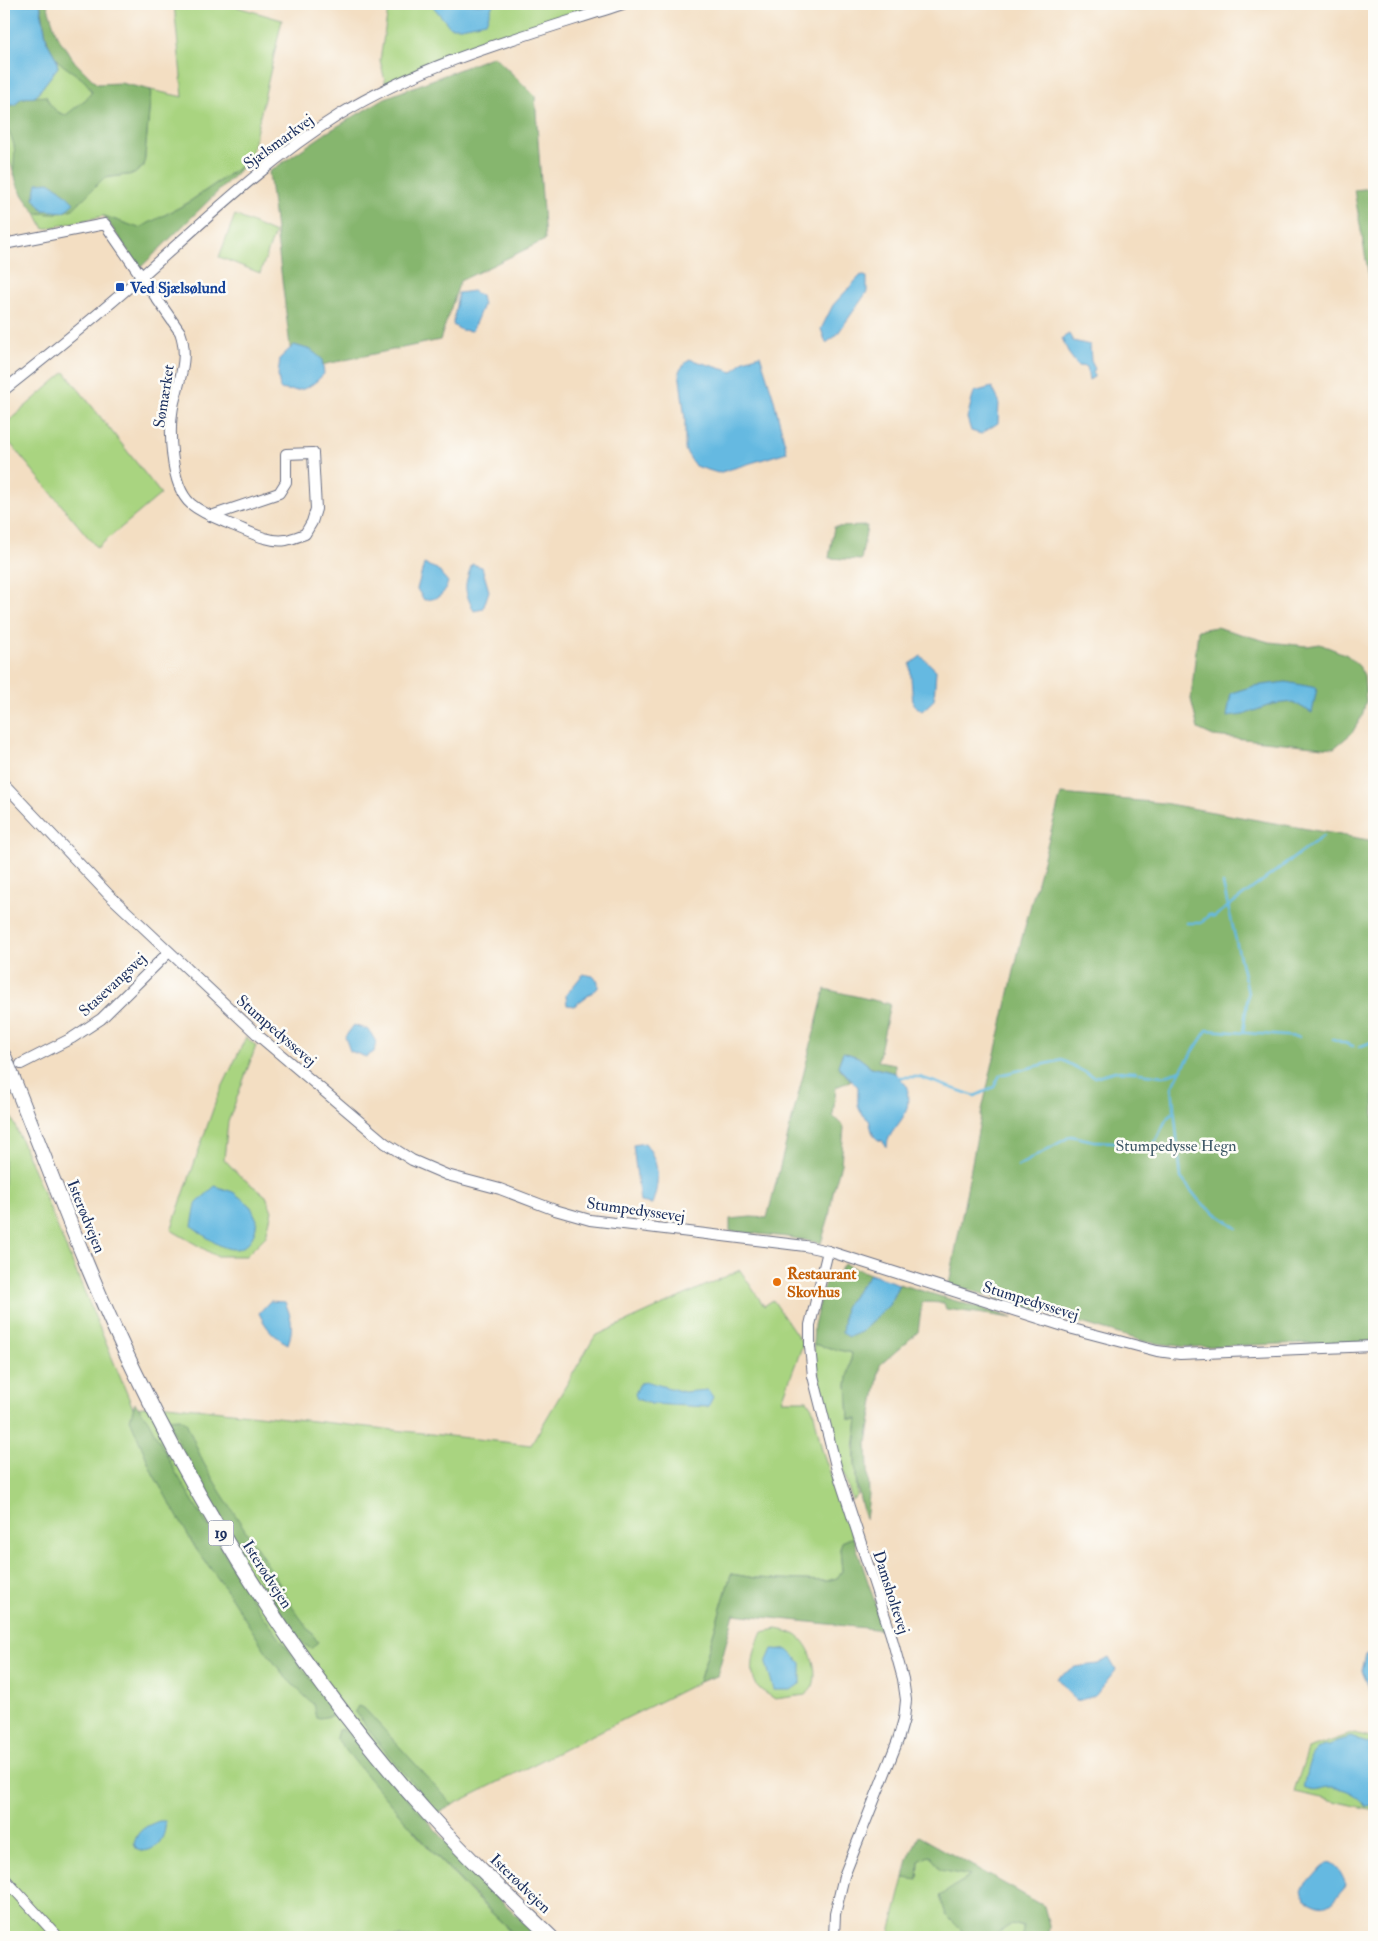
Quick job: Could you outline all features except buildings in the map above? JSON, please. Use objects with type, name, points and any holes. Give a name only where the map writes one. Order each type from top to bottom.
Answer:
[{"type":"highway","name":"Isterødvejen","points":[[4,1056],[97,1289],[134,1370],[167,1438],[258,1593],[312,1671],[428,1814],[491,1880],[552,1937]]},
{"type":"street","name":"Sjælsmarkvej","points":[[4,390],[141,277],[257,173],[340,115],[404,81],[460,58],[623,4]]},
{"type":"street","points":[[4,244],[105,224],[141,277]]},
{"type":"street","name":"Sømærket","points":[[141,277],[180,332],[185,348],[170,432],[177,483],[190,504],[212,516],[266,538],[286,540],[304,534],[312,522],[316,509],[313,453],[286,454],[286,482],[279,493],[212,516]]},
{"type":"street","name":"Stumpedyssevej","points":[[4,784],[108,894],[260,1037],[385,1143],[412,1160],[447,1175],[500,1189],[555,1210],[590,1220],[778,1242],[828,1251],[1073,1329],[1157,1351],[1194,1354],[1374,1346]]},
{"type":"street","name":"Stasevangsvej","points":[[21,1064],[72,1038],[101,1019],[168,952]]},
{"type":"street","name":"Damsholtevej","points":[[828,1251],[810,1325],[813,1376],[837,1470],[892,1637],[903,1679],[906,1700],[904,1719],[898,1740],[844,1876],[835,1914],[834,1937]]},
{"type":"street","points":[[4,1878],[58,1937]]},
{"type":"green space","points":[[40,4],[47,4],[57,36],[75,62],[97,84],[121,83],[151,90],[144,166],[134,174],[104,178],[73,209],[54,214],[36,213],[18,186],[14,172],[14,145],[6,126],[4,111],[6,105],[15,105],[21,98],[46,96],[54,108],[66,115],[92,92],[85,81],[59,62],[51,51]]},
{"type":"green space","points":[[174,4],[227,4],[282,20],[250,160],[186,204],[139,229],[104,216],[44,229],[36,213],[54,214],[73,209],[104,178],[134,174],[144,166],[151,90],[183,97]]},
{"type":"green space","points":[[389,4],[607,4],[467,48],[386,85],[380,60]]},
{"type":"green space","points":[[494,56],[535,96],[545,240],[460,281],[440,340],[293,371],[269,172],[326,133],[385,98]]},
{"type":"green space","points":[[56,58],[88,83],[93,98],[28,197],[14,174],[4,145],[4,101],[6,105],[35,97],[58,67]]},
{"type":"green space","points":[[250,160],[140,268],[104,216],[139,228],[186,204]]},
{"type":"green space","points":[[1374,188],[1374,306],[1354,190]]},
{"type":"green space","points":[[235,215],[275,233],[260,273],[219,257]]},
{"type":"green space","points":[[65,372],[161,494],[97,548],[4,436],[4,425]]},
{"type":"green space","points":[[867,526],[861,560],[829,558],[834,527]]},
{"type":"green space","points":[[1216,627],[1269,642],[1307,646],[1320,644],[1347,655],[1359,666],[1364,675],[1366,701],[1362,716],[1352,733],[1334,748],[1213,736],[1198,729],[1191,699],[1198,630]]},
{"type":"green space","name":"Stumpedysse Hegn","points":[[1061,794],[1163,803],[1374,841],[1374,1341],[1188,1347],[1146,1342],[949,1284],[982,1110],[1020,945]]},
{"type":"green space","points":[[825,989],[890,1004],[878,1061],[895,1064],[895,1073],[871,1067],[858,1057],[843,1052],[838,1066],[851,1081],[836,1087],[833,1116],[844,1127],[841,1164],[821,1243],[787,1237],[730,1231],[730,1219],[767,1218]]},
{"type":"green space","points":[[246,1037],[256,1046],[228,1122],[224,1159],[240,1176],[266,1196],[272,1211],[266,1236],[246,1256],[216,1256],[171,1230],[217,1098]]},
{"type":"green space","points":[[4,1099],[133,1408],[167,1405],[531,1445],[595,1336],[740,1270],[764,1306],[773,1300],[803,1344],[782,1400],[807,1400],[813,1409],[822,1450],[853,1537],[842,1542],[840,1549],[842,1571],[837,1578],[827,1581],[755,1578],[731,1574],[699,1682],[448,1807],[413,1831],[476,1898],[517,1937],[4,1937]]},
{"type":"green space","points":[[844,1264],[870,1274],[845,1306],[889,1305],[899,1284],[1013,1318],[946,1309],[944,1303],[922,1302],[918,1332],[880,1365],[867,1443],[869,1495],[866,1520],[859,1495],[856,1470],[855,1445],[858,1419],[849,1419],[847,1385],[852,1353],[813,1344],[814,1325],[827,1274],[838,1274]]},
{"type":"green space","points":[[813,1344],[852,1353],[847,1385],[849,1419],[858,1419],[854,1447],[857,1495],[852,1500],[826,1411]]},
{"type":"green space","points":[[135,1403],[148,1420],[176,1473],[257,1608],[332,1708],[331,1716],[316,1717],[313,1704],[284,1676],[225,1588],[196,1549],[153,1474],[130,1419]]},
{"type":"green space","points":[[180,1418],[186,1422],[203,1462],[220,1491],[273,1573],[293,1608],[318,1642],[311,1649],[299,1640],[222,1521],[196,1476],[167,1419]]},
{"type":"green space","points":[[853,1537],[884,1630],[734,1614],[717,1676],[699,1682],[731,1574],[755,1578],[827,1581],[837,1578],[842,1571],[840,1549],[842,1542]]},
{"type":"green space","points":[[777,1629],[796,1635],[801,1639],[812,1658],[815,1680],[805,1695],[775,1699],[760,1689],[755,1681],[753,1660],[759,1638],[762,1632]]},
{"type":"green space","points":[[358,1706],[364,1708],[453,1805],[438,1813],[380,1745],[355,1711]]},
{"type":"green space","points":[[342,1729],[347,1732],[492,1892],[540,1937],[517,1937],[446,1865],[379,1791],[336,1738],[338,1730]]},
{"type":"green space","points":[[1354,1733],[1374,1738],[1374,1810],[1294,1792],[1308,1749]]},
{"type":"green space","points":[[919,1836],[1044,1906],[1049,1925],[1048,1937],[1023,1937],[1023,1927],[1012,1924],[991,1937],[968,1937],[946,1915],[940,1896],[970,1876],[940,1870],[931,1855],[919,1861],[918,1880],[904,1878],[908,1859]]},
{"type":"green space","points":[[931,1854],[971,1876],[956,1885],[946,1915],[968,1937],[889,1937],[904,1878],[918,1879],[919,1861]]},
{"type":"green space","points":[[1012,1924],[1023,1927],[1023,1937],[991,1937]]},
{"type":"water","points":[[4,4],[40,4],[47,42],[56,58],[58,67],[35,97],[21,98],[15,105],[6,105],[4,101],[6,52],[4,47]]},
{"type":"water","points":[[431,4],[493,4],[486,22],[461,27],[450,27]]},
{"type":"water","points":[[49,182],[60,189],[74,203],[64,212],[43,210],[34,198],[37,183]]},
{"type":"water","points":[[861,275],[867,277],[867,292],[836,336],[826,343],[821,329],[833,305]]},
{"type":"water","points":[[473,291],[481,296],[483,305],[472,331],[461,330],[453,325],[458,293]]},
{"type":"water","points":[[1069,334],[1073,341],[1090,345],[1091,361],[1095,369],[1093,372],[1094,377],[1089,380],[1087,367],[1078,366],[1069,354],[1062,338]]},
{"type":"water","points":[[294,345],[311,350],[322,359],[324,374],[304,389],[280,389],[278,375],[280,358]]},
{"type":"water","points":[[760,355],[773,396],[787,452],[718,473],[695,466],[685,450],[685,419],[679,371],[689,359],[733,372],[744,360]]},
{"type":"water","points":[[992,387],[999,401],[998,423],[981,434],[971,431],[967,418],[974,392]]},
{"type":"water","points":[[424,564],[437,569],[448,582],[445,591],[433,599],[424,600],[417,589]]},
{"type":"water","points":[[472,564],[482,567],[489,591],[483,609],[474,611],[466,592],[467,578]]},
{"type":"water","points":[[921,656],[936,670],[934,700],[922,711],[913,704],[910,664]]},
{"type":"water","points":[[1286,682],[1317,688],[1312,713],[1293,702],[1273,704],[1243,715],[1227,717],[1231,693],[1254,686]]},
{"type":"water","points":[[583,974],[593,976],[598,981],[598,988],[574,1006],[567,1005],[566,995]]},
{"type":"water","points":[[354,1025],[369,1030],[376,1042],[374,1052],[366,1057],[350,1051],[345,1037]]},
{"type":"water","points":[[843,1052],[858,1057],[871,1067],[895,1073],[908,1087],[907,1109],[889,1137],[887,1146],[885,1146],[883,1141],[875,1137],[869,1120],[859,1109],[858,1087],[838,1066]]},
{"type":"water","points":[[645,1143],[654,1158],[657,1173],[655,1196],[652,1204],[640,1202],[633,1145]]},
{"type":"water","points":[[215,1186],[233,1192],[250,1205],[257,1220],[253,1235],[245,1246],[230,1249],[222,1246],[213,1242],[192,1226],[196,1204]]},
{"type":"water","points":[[870,1274],[899,1284],[889,1305],[861,1332],[849,1337],[842,1333],[845,1306]]},
{"type":"water","points":[[270,1301],[285,1302],[291,1323],[288,1344],[270,1331],[259,1313]]},
{"type":"water","points":[[648,1382],[684,1392],[708,1390],[713,1397],[708,1407],[651,1404],[637,1399],[635,1394],[640,1383]]},
{"type":"water","points":[[772,1649],[788,1650],[801,1663],[801,1683],[791,1690],[774,1690],[766,1663]]},
{"type":"water","points":[[1366,1654],[1374,1654],[1374,1699],[1362,1671]]},
{"type":"water","points":[[1109,1658],[1116,1670],[1095,1696],[1076,1701],[1057,1678],[1075,1667],[1098,1664]]},
{"type":"water","points":[[1351,1737],[1374,1744],[1373,1807],[1366,1806],[1355,1795],[1346,1790],[1327,1788],[1314,1791],[1303,1788],[1313,1754],[1323,1747]]},
{"type":"water","points":[[159,1821],[165,1821],[162,1839],[149,1850],[137,1850],[134,1844],[137,1835],[146,1827]]},
{"type":"water","points":[[1328,1863],[1340,1871],[1346,1886],[1333,1901],[1324,1906],[1305,1899],[1302,1890],[1322,1867]]},
{"type":"waterway","points":[[1187,923],[1201,923],[1209,915],[1214,917],[1323,836]]},
{"type":"waterway","points":[[1223,884],[1245,980]]},
{"type":"waterway","points":[[1243,1033],[1248,994],[1246,983]]},
{"type":"waterway","points":[[1139,1073],[1163,1076],[1181,1070],[1207,1030],[1299,1037]]},
{"type":"waterway","points":[[1333,1039],[1353,1046]]},
{"type":"waterway","points":[[1359,1047],[1374,1041]]},
{"type":"waterway","points":[[899,1077],[920,1077],[975,1096],[994,1087],[1000,1075],[1062,1060],[1094,1077],[1115,1071],[1136,1072]]},
{"type":"waterway","points":[[1181,1070],[1172,1087],[1181,1178],[1201,1203],[1237,1228]]},
{"type":"waterway","points":[[1135,1144],[1153,1146],[1166,1120],[1174,1111]]},
{"type":"waterway","points":[[1018,1166],[1071,1136],[1094,1141],[1132,1143]]},
{"type":"place","name":"Ved Sjælsølund","points":[[120,287]]},
{"type":"place","name":"Restaurant Skovhus","points":[[777,1282]]}]
